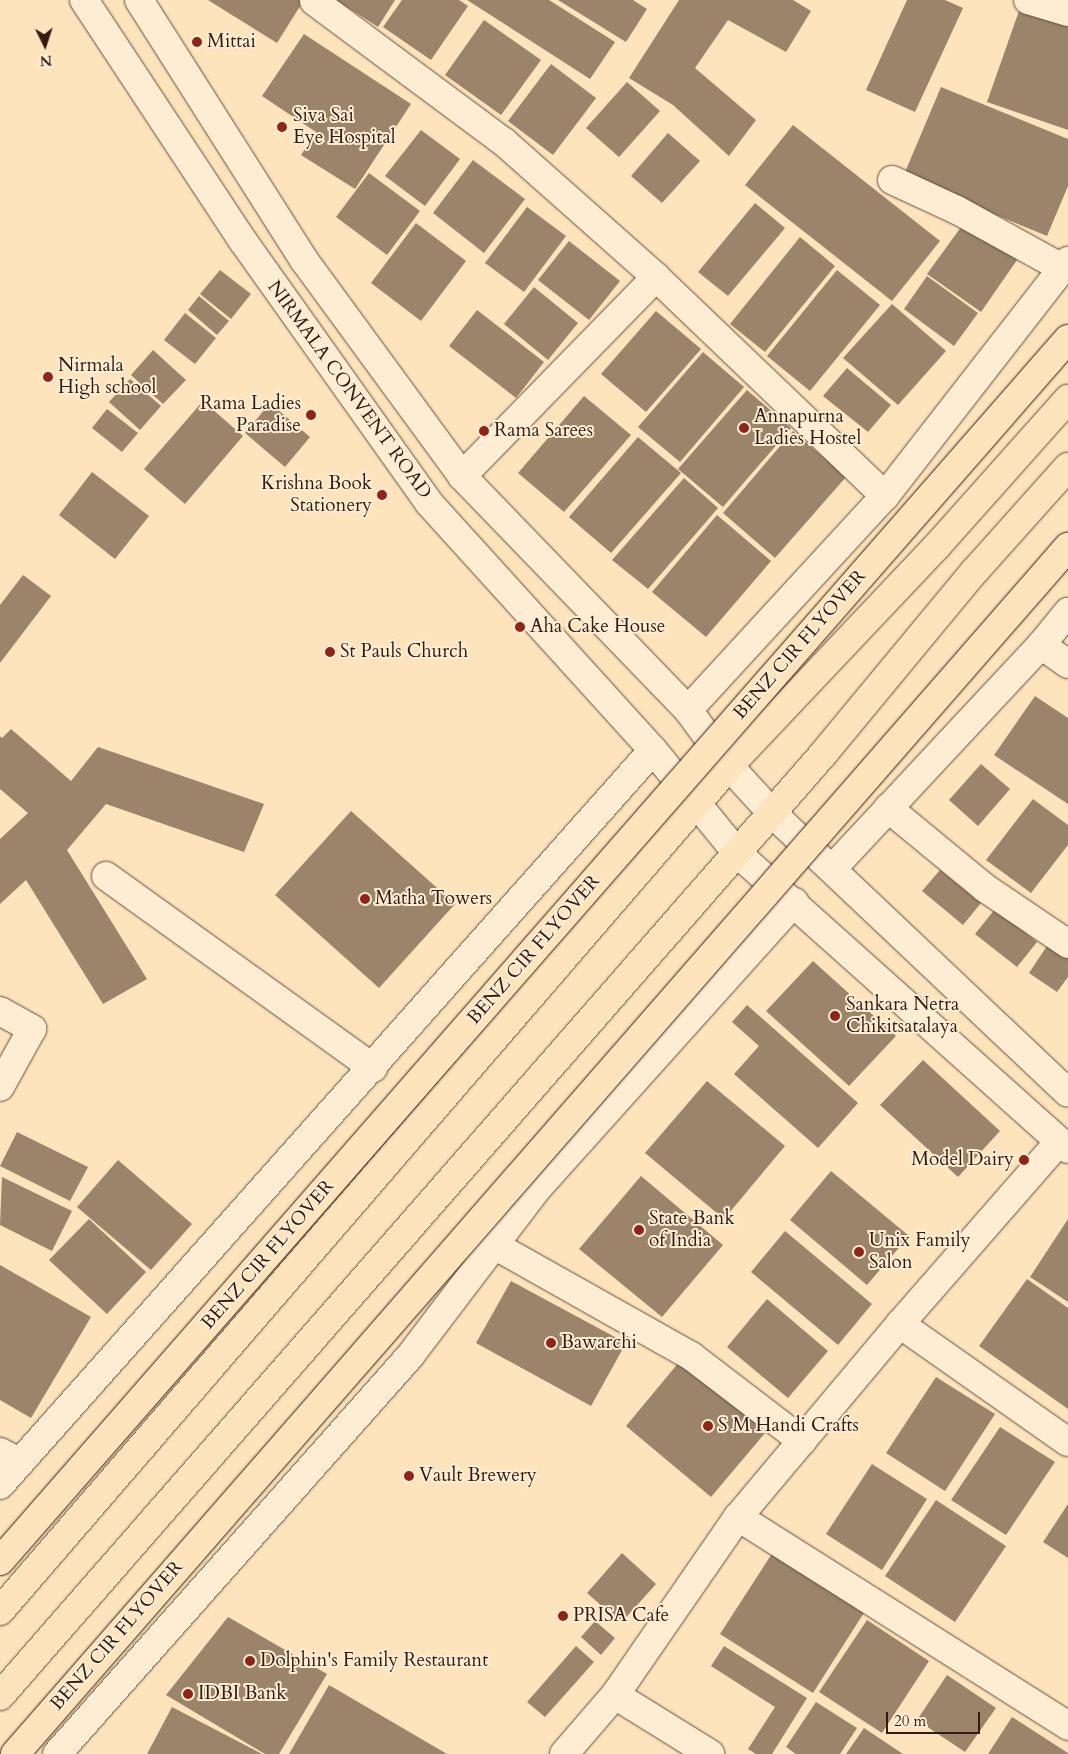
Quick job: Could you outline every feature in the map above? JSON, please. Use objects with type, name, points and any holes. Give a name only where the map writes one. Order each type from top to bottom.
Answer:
[{"type":"main road","name":"BENZ CIR FLYOVER","points":[[0,1561],[1068,339]]},
{"type":"main road","points":[[0,1611],[729,766],[937,546],[1068,399]]},
{"type":"main road","points":[[0,1696],[772,813],[974,572],[1068,467]]},
{"type":"main road","name":"BENZ CIR FLYOVER","points":[[15,1754],[1068,548]]},
{"type":"street","name":"NIRMALA CONVENT ROAD","points":[[84,0],[243,241],[429,503],[653,750],[737,853],[794,902],[1063,1146]]},
{"type":"street","points":[[1028,0],[1068,12]]},
{"type":"street","points":[[314,1],[504,142],[656,276],[885,496]]},
{"type":"street","points":[[149,6],[304,260],[462,476],[688,710],[729,766],[772,813],[1068,1093]]},
{"type":"street","points":[[688,710],[885,496],[1065,264],[892,180]]},
{"type":"street","points":[[462,476],[656,276]]},
{"type":"street","points":[[832,869],[1041,645],[1068,612]]},
{"type":"street","points":[[1041,645],[1068,664]]},
{"type":"street","points":[[0,1485],[10,1457],[373,1068],[653,750]]},
{"type":"street","points":[[888,808],[985,888],[1068,944]]},
{"type":"street","points":[[106,876],[373,1068]]},
{"type":"street","points":[[57,1754],[410,1356],[536,1190],[794,902]]},
{"type":"street","points":[[0,1011],[32,1030],[0,1087]]},
{"type":"street","points":[[564,1754],[616,1695],[738,1517],[900,1324],[1063,1146]]},
{"type":"street","points":[[494,1245],[691,1356],[802,1441]]},
{"type":"street","points":[[900,1324],[1068,1442]]},
{"type":"street","points":[[738,1517],[1068,1726]]},
{"type":"street","points":[[616,1695],[710,1754]]},
{"type":"building","points":[[208,0],[304,0],[277,43]]},
{"type":"building","points":[[336,0],[395,0],[378,27]]},
{"type":"building","points":[[402,0],[459,0],[468,6],[431,60],[383,27]]},
{"type":"building","points":[[467,0],[549,0],[615,42],[590,79]]},
{"type":"building","points":[[558,0],[633,0],[647,9],[626,42]]},
{"type":"building","points":[[679,0],[793,0],[811,11],[786,52],[728,20],[695,68],[756,120],[729,156],[673,105],[629,78]]},
{"type":"building","points":[[907,0],[945,0],[963,8],[915,112],[866,90]]},
{"type":"building","points":[[1020,8],[1068,24],[1068,130],[987,102]]},
{"type":"building","points":[[484,20],[541,60],[501,115],[445,75]]},
{"type":"building","points":[[304,34],[411,104],[355,189],[301,155],[316,132],[262,96]]},
{"type":"building","points":[[551,64],[596,98],[553,155],[508,121]]},
{"type":"building","points":[[627,82],[660,111],[619,157],[586,128]]},
{"type":"building","points":[[941,87],[1068,139],[1068,186],[1047,236],[903,177]]},
{"type":"building","points":[[793,125],[940,241],[892,301],[745,185]]},
{"type":"building","points":[[421,130],[460,159],[425,206],[385,176]]},
{"type":"building","points":[[668,133],[700,161],[662,203],[631,176]]},
{"type":"building","points":[[473,160],[525,199],[484,253],[433,213]]},
{"type":"building","points":[[369,173],[420,211],[387,255],[336,217]]},
{"type":"building","points":[[755,203],[785,228],[728,296],[698,272]]},
{"type":"building","points":[[527,207],[566,236],[524,292],[485,263]]},
{"type":"building","points":[[416,223],[466,261],[421,321],[371,283]]},
{"type":"building","points":[[964,223],[1017,260],[981,312],[927,274]]},
{"type":"building","points":[[800,237],[835,266],[765,352],[730,324]]},
{"type":"building","points":[[569,241],[620,281],[589,320],[538,280]]},
{"type":"building","points":[[220,270],[251,294],[231,319],[200,294]]},
{"type":"building","points":[[837,270],[880,305],[810,391],[767,356]]},
{"type":"building","points":[[927,276],[978,313],[954,346],[904,309]]},
{"type":"building","points":[[534,287],[578,323],[548,360],[504,324]]},
{"type":"building","points":[[199,296],[229,321],[217,335],[188,310]]},
{"type":"building","points":[[892,304],[946,351],[898,405],[843,358]]},
{"type":"building","points":[[477,310],[544,362],[516,398],[449,346]]},
{"type":"building","points":[[656,311],[701,349],[646,412],[601,374]]},
{"type":"building","points":[[185,313],[216,338],[195,364],[164,340]]},
{"type":"building","points":[[153,350],[186,380],[163,404],[131,375]]},
{"type":"building","points":[[703,352],[744,387],[680,462],[638,427]]},
{"type":"building","points":[[847,368],[891,405],[868,432],[823,396]]},
{"type":"building","points":[[130,379],[161,406],[140,430],[109,402]]},
{"type":"building","points":[[747,390],[791,428],[723,507],[678,469]]},
{"type":"building","points":[[584,396],[631,435],[564,512],[518,473]]},
{"type":"building","points":[[203,401],[243,436],[185,504],[144,469]]},
{"type":"building","points":[[270,403],[310,437],[285,467],[245,433]]},
{"type":"building","points":[[107,409],[138,433],[122,452],[92,428]]},
{"type":"building","points":[[793,431],[846,477],[775,558],[723,513]]},
{"type":"building","points":[[638,437],[681,473],[611,553],[569,517]]},
{"type":"building","points":[[92,472],[149,516],[115,559],[59,515]]},
{"type":"building","points":[[684,478],[718,508],[648,589],[612,560]]},
{"type":"building","points":[[717,515],[771,561],[706,637],[652,592]]},
{"type":"building","points":[[23,575],[51,596],[0,663],[0,605]]},
{"type":"building","points":[[1035,696],[1068,718],[1068,804],[994,755]]},
{"type":"building","points":[[11,729],[71,781],[98,747],[264,804],[244,852],[106,804],[67,850],[147,979],[103,1004],[26,880],[0,904],[0,839],[28,813],[0,789],[0,736],[2,738]]},
{"type":"building","points":[[981,764],[1010,789],[978,826],[949,800]]},
{"type":"building","points":[[1033,799],[1068,825],[1068,845],[1031,893],[986,860]]},
{"type":"building","name":"Matha Towers","points":[[351,811],[455,904],[379,988],[275,895]]},
{"type":"building","points":[[940,870],[981,903],[963,925],[922,891]]},
{"type":"building","points":[[995,909],[1037,942],[1017,967],[975,934]]},
{"type":"building","points":[[1049,943],[1068,956],[1068,977],[1057,992],[1029,973]]},
{"type":"building","points":[[813,961],[896,1036],[849,1086],[766,1011]]},
{"type":"building","points":[[747,1005],[858,1103],[818,1148],[734,1074],[759,1046],[732,1022]]},
{"type":"building","points":[[923,1060],[1000,1131],[958,1177],[880,1105]]},
{"type":"building","points":[[707,1081],[785,1146],[724,1219],[645,1153]]},
{"type":"building","points":[[17,1132],[88,1167],[70,1201],[0,1166]]},
{"type":"building","points":[[118,1160],[192,1224],[151,1270],[77,1207]]},
{"type":"building","points":[[831,1171],[909,1236],[867,1285],[790,1220]]},
{"type":"building","points":[[641,1176],[723,1245],[662,1317],[579,1249]]},
{"type":"building","points":[[2,1177],[72,1211],[52,1251],[0,1225]]},
{"type":"building","points":[[89,1219],[146,1272],[107,1314],[49,1260]]},
{"type":"building","points":[[1068,1219],[1068,1302],[1030,1277]]},
{"type":"building","points":[[785,1231],[872,1304],[838,1345],[751,1272]]},
{"type":"building","points":[[0,1265],[91,1317],[31,1418],[0,1400]]},
{"type":"building","points":[[1027,1279],[1068,1308],[1068,1409],[979,1346]]},
{"type":"building","name":"Bawarchi","points":[[511,1281],[626,1343],[591,1406],[476,1343]]},
{"type":"building","points":[[767,1299],[828,1351],[788,1398],[727,1347]]},
{"type":"building","points":[[680,1361],[766,1432],[711,1497],[626,1426]]},
{"type":"building","points":[[936,1377],[995,1414],[945,1491],[886,1453]]},
{"type":"building","points":[[1000,1427],[1055,1462],[1006,1535],[951,1500]]},
{"type":"building","points":[[872,1464],[927,1499],[882,1570],[826,1534]]},
{"type":"building","points":[[936,1500],[1006,1546],[955,1622],[885,1576]]},
{"type":"building","points":[[1068,1504],[1068,1558],[1043,1542]]},
{"type":"building","points":[[775,1549],[867,1608],[813,1693],[720,1634]]},
{"type":"building","points":[[622,1553],[656,1584],[621,1623],[587,1593]]},
{"type":"building","points":[[228,1617],[327,1674],[279,1754],[265,1754],[166,1695]]},
{"type":"building","points":[[867,1620],[929,1661],[882,1733],[819,1692]]},
{"type":"building","points":[[595,1621],[615,1638],[601,1655],[581,1637]]},
{"type":"building","points":[[576,1646],[594,1662],[545,1717],[527,1702]]},
{"type":"building","points":[[724,1646],[807,1698],[772,1754],[756,1754],[748,1749],[775,1707],[711,1666]]},
{"type":"building","points":[[947,1675],[996,1708],[965,1752],[917,1720]]},
{"type":"building","points":[[329,1685],[447,1754],[289,1754]]},
{"type":"building","points":[[816,1702],[857,1728],[840,1754],[796,1754],[786,1747]]},
{"type":"building","points":[[172,1707],[262,1754],[147,1754]]},
{"type":"building","points":[[1012,1717],[1068,1753],[1068,1754],[988,1754]]},
{"type":"building","points":[[864,1728],[903,1754],[846,1754]]},
{"type":"place","name":"Mittai","points":[[197,42]]},
{"type":"place","name":"Siva Sai Eye Hospital","points":[[282,127]]},
{"type":"place","name":"Nirmala High school","points":[[48,377]]},
{"type":"place","name":"Rama Ladies Paradise","points":[[311,415]]},
{"type":"place","name":"Annapurna Ladies Hostel","points":[[744,428]]},
{"type":"place","name":"Rama Sarees","points":[[484,431]]},
{"type":"place","name":"Krishna Book Stationery","points":[[382,495]]},
{"type":"place","name":"Aha Cake House","points":[[520,627]]},
{"type":"place","name":"St Pauls Church","points":[[330,652]]},
{"type":"place","name":"Matha Towers","points":[[365,899]]},
{"type":"place","name":"Sankara Netra Chikitsatalaya","points":[[835,1016]]},
{"type":"place","name":"Model Dairy","points":[[1024,1160]]},
{"type":"place","name":"State Bank of India","points":[[639,1230]]},
{"type":"place","name":"Unix Family Salon","points":[[859,1252]]},
{"type":"place","name":"Bawarchi","points":[[551,1343]]},
{"type":"place","name":"S M Handi Crafts","points":[[708,1426]]},
{"type":"place","name":"Vault Brewery","points":[[409,1476]]},
{"type":"place","name":"PRISA Cafe","points":[[563,1616]]},
{"type":"place","name":"Dolphin's Family Restaurant","points":[[250,1661]]},
{"type":"place","name":"IDBI Bank","points":[[188,1694]]}]
